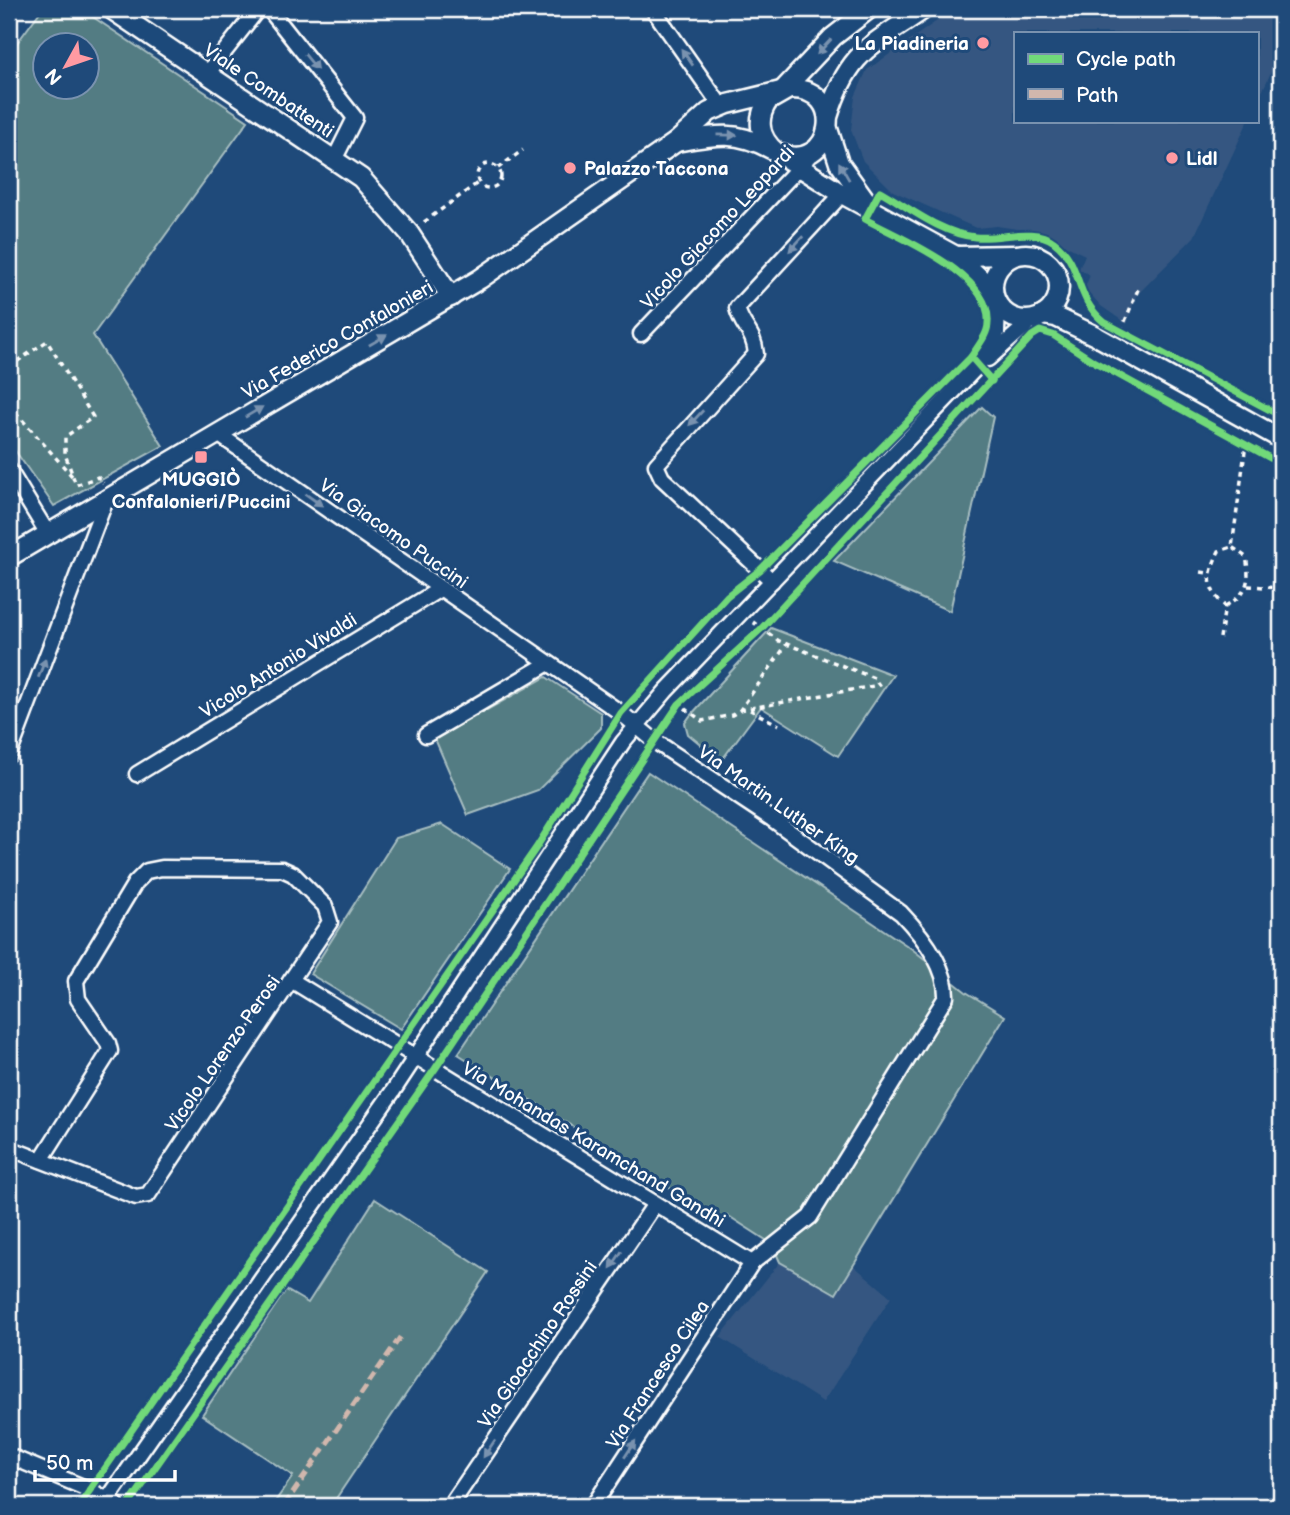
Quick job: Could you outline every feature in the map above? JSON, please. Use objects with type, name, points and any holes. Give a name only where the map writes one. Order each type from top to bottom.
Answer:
[{"type":"street","name":"Viale Combattenti","points":[[111,9],[334,160],[375,191],[409,233],[451,297]]},
{"type":"street","points":[[207,74],[258,9]]},
{"type":"street","points":[[269,9],[355,118],[334,160]]},
{"type":"street","points":[[653,9],[721,106]]},
{"type":"street","points":[[869,9],[833,37],[782,91],[768,101],[761,116],[763,137],[777,152],[802,156],[825,130],[837,86],[857,56],[924,9]]},
{"type":"street","points":[[782,91],[797,89],[820,100],[825,130],[843,170],[871,208]]},
{"type":"street","name":"Via Federico Confalonieri","points":[[9,557],[451,297],[676,142],[701,118],[721,106],[782,91]]},
{"type":"street","name":"Vicolo Giacomo Leopardi","points":[[641,334],[800,167],[825,130]]},
{"type":"street","name":"Via Federico Confalonieri","points":[[676,142],[732,134],[747,137],[777,152],[842,194],[956,256],[996,297]]},
{"type":"street","points":[[772,581],[662,478],[656,465],[756,354],[755,337],[740,320],[737,308],[842,194]]},
{"type":"street","points":[[978,366],[997,333],[998,268],[1017,255]]},
{"type":"street","points":[[956,256],[1036,256],[1046,261],[1054,270],[1059,291],[1076,317],[1281,439]]},
{"type":"street","points":[[9,1456],[90,1490],[109,1504],[416,1057],[636,725],[978,366],[1055,303],[1059,291]]},
{"type":"street","points":[[996,297],[1009,316],[1056,317],[1105,332]]},
{"type":"street","name":"Via Giacomo Puccini","points":[[218,434],[636,725]]},
{"type":"street","points":[[9,470],[48,534]]},
{"type":"street","points":[[9,755],[109,496]]},
{"type":"street","name":"Vicolo Antonio Vivaldi","points":[[137,774],[440,589]]},
{"type":"street","points":[[426,735],[547,664]]},
{"type":"street","name":"Via Martin Luther King","points":[[636,725],[901,913],[916,929],[947,981],[946,997],[810,1217],[752,1263]]},
{"type":"street","points":[[9,1148],[41,1160],[110,1051],[108,1043],[74,989],[76,981],[135,883],[147,871],[162,868],[273,867],[293,874],[325,906],[330,922],[291,980]]},
{"type":"street","name":"Vicolo Lorenzo Perosi","points":[[41,1160],[136,1197],[148,1195],[291,980],[416,1057]]},
{"type":"street","name":"Via Mohandas Karamchand Gandhi","points":[[416,1057],[752,1263]]},
{"type":"street","name":"Via Gioacchino Rossini","points":[[450,1506],[655,1204]]},
{"type":"street","name":"Via Francesco Cilea","points":[[593,1506],[752,1263]]},
{"type":"path","points":[[498,168],[523,149]]},
{"type":"path","points":[[485,165],[498,168],[501,174],[496,186],[483,187],[479,182],[479,169],[485,165]]},
{"type":"path","points":[[409,233],[479,182]]},
{"type":"path","points":[[1117,340],[1139,287]]},
{"type":"path","points":[[1105,332],[1117,340],[1133,339]]},
{"type":"path","points":[[9,367],[47,341],[93,416],[65,437],[65,454],[76,485],[98,477],[109,496]]},
{"type":"path","points":[[9,405],[74,477]]},
{"type":"path","points":[[1237,439],[1258,451]]},
{"type":"path","points":[[1232,547],[1247,444]]},
{"type":"path","points":[[1225,606],[1213,595],[1208,573],[1219,551],[1232,547]]},
{"type":"path","points":[[1225,606],[1239,599],[1248,586],[1246,557],[1232,547]]},
{"type":"path","points":[[1201,572],[1208,573]]},
{"type":"path","points":[[1248,586],[1281,589]]},
{"type":"path","points":[[1220,638],[1225,606]]},
{"type":"path","points":[[750,638],[770,619]]},
{"type":"path","points":[[750,710],[756,705],[879,685],[874,678],[787,644],[761,629]]},
{"type":"path","points":[[679,704],[702,721],[732,715],[740,710],[787,644]]},
{"type":"path","points":[[673,713],[689,694]]},
{"type":"path","points":[[740,710],[750,710],[779,725]]},
{"type":"shaded area","points":[[954,9],[1281,9],[1281,62],[1276,61],[1258,101],[1258,32],[1014,32],[1014,122],[1248,122],[1194,237],[1136,296],[1127,324],[1101,306],[1085,288],[1090,275],[1079,269],[1085,255],[1038,232],[997,226],[976,228],[893,191],[863,161],[851,130],[855,97],[867,70]]},
{"type":"shaded area","points":[[780,1262],[836,1294],[854,1266],[891,1297],[823,1402],[720,1337]]},
{"type":"green space","points":[[42,9],[81,9],[248,121],[93,335],[163,446],[54,506],[9,442],[9,54]]},
{"type":"green space","points":[[982,407],[993,417],[950,611],[834,561]]},
{"type":"green space","points":[[771,628],[893,675],[838,756],[761,707],[721,761],[688,734],[685,723],[690,716]]},
{"type":"green space","points":[[546,677],[601,713],[601,728],[538,790],[468,815],[435,739]]},
{"type":"green space","points":[[648,772],[912,949],[966,992],[1005,1016],[836,1294],[780,1262],[772,1244],[727,1215],[722,1221],[458,1054]]},
{"type":"green space","points":[[442,824],[510,869],[401,1029],[310,974],[396,838]]},
{"type":"green space","points":[[375,1199],[488,1272],[331,1506],[272,1506],[293,1476],[202,1415],[286,1290],[308,1303]]},
{"type":"marked path","points":[[284,1506],[403,1333]]},
{"type":"cycle path","points":[[992,381],[971,357],[988,327],[985,305],[976,289],[942,260],[865,219],[880,191],[926,219],[963,235],[985,237],[1026,234],[1045,237],[1054,242],[1070,260],[1087,301],[1104,322],[1281,416]]},
{"type":"cycle path","points":[[128,1506],[435,1069],[679,704],[761,629],[1032,336],[1040,331],[1053,335],[1093,361],[1281,464]]},
{"type":"cycle path","points":[[79,1506],[536,848],[621,713],[727,596],[760,570],[971,357]]},
{"type":"place","name":"La Piadineria","points":[[983,43]]},
{"type":"place","name":"Lidl","points":[[1172,158]]},
{"type":"place","name":"Palazzo Taccona","points":[[570,168]]},
{"type":"place","name":"MUGGIÒ Confalonieri/Puccini","points":[[201,457]]}]
